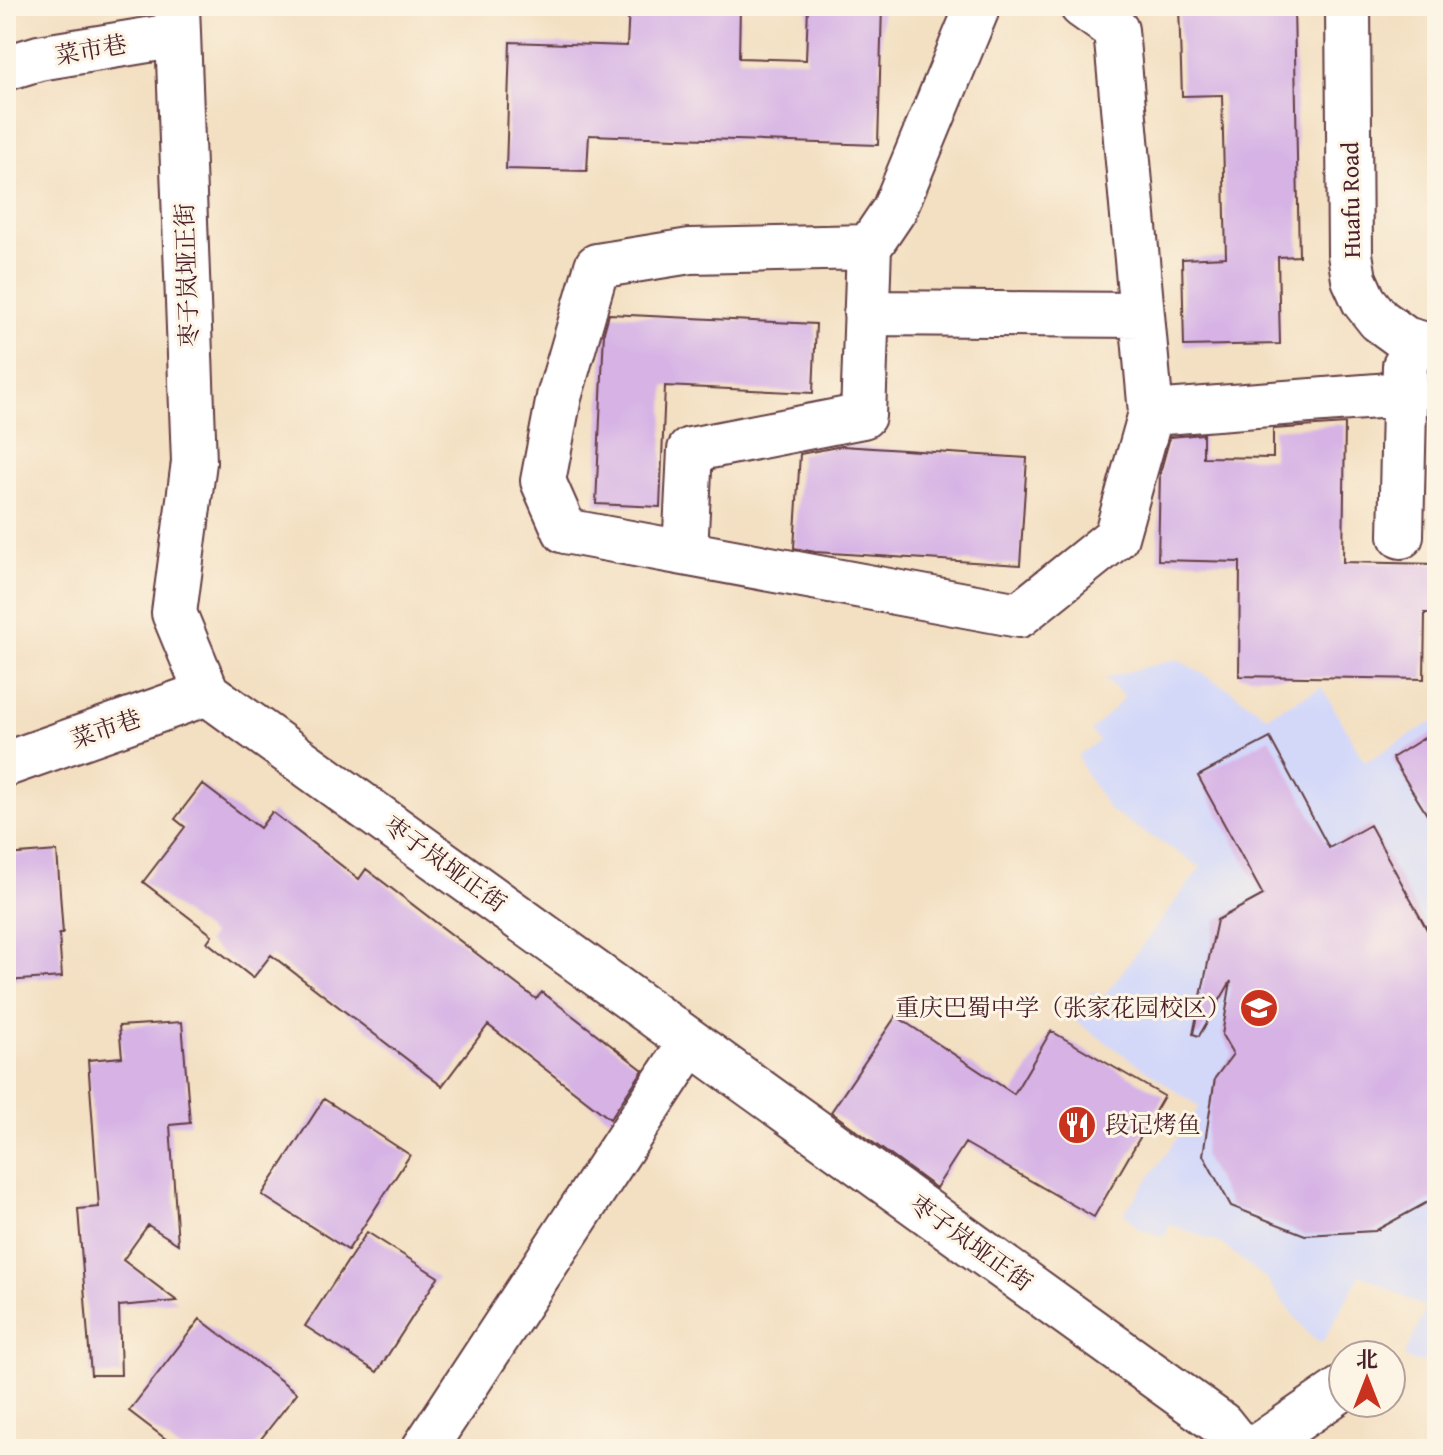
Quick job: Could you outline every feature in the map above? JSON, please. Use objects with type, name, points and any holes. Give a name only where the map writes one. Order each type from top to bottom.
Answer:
[{"type":"street","points":[[685,553],[690,450],[863,416],[869,247],[894,210],[978,6]]},
{"type":"street","points":[[869,247],[690,251],[597,266],[559,397],[543,481],[565,531],[1019,615],[1116,537],[1151,413],[1116,30],[1082,6]]},
{"type":"street","name":"Huafu Road","points":[[1348,6],[1350,254],[1354,279],[1364,301],[1379,320],[1421,344]]},
{"type":"street","name":"菜市巷","points":[[6,68],[177,20]]},
{"type":"street","name":"枣子岚垭正街","points":[[177,20],[194,462],[174,613],[207,693],[1221,1424],[1241,1449]]},
{"type":"street","points":[[866,313],[1142,315]]},
{"type":"street","points":[[1401,536],[1404,394],[1421,344]]},
{"type":"street","points":[[1151,413],[1404,394]]},
{"type":"street","name":"菜市巷","points":[[6,764],[207,693]]},
{"type":"street","points":[[424,1449],[691,1042]]},
{"type":"street","points":[[1254,1449],[1327,1399]]},
{"type":"shaded area","name":"重庆巴蜀中学（张家花园校区）","points":[[1177,659],[1232,691],[1266,716],[1322,687],[1365,762],[1437,719],[1437,1361],[1414,1362],[1407,1358],[1407,1350],[1426,1309],[1361,1274],[1322,1343],[1309,1335],[1266,1279],[1222,1244],[1169,1224],[1165,1237],[1139,1229],[1124,1213],[1199,1107],[1074,1020],[1092,991],[1104,996],[1201,867],[1110,811],[1083,769],[1078,755],[1099,741],[1091,731],[1125,697],[1104,678]]},
{"type":"building","points":[[629,6],[740,6],[739,58],[806,60],[808,6],[882,6],[878,145],[589,135],[587,171],[506,169],[510,42],[627,46]]},
{"type":"building","points":[[1179,6],[1294,6],[1299,256],[1278,257],[1280,344],[1184,346],[1182,259],[1226,257],[1222,95],[1182,96]]},
{"type":"building","points":[[609,314],[816,324],[813,393],[665,386],[660,507],[596,504],[604,332]]},
{"type":"building","points":[[1345,424],[1343,562],[1437,564],[1437,613],[1425,613],[1424,679],[1239,676],[1240,562],[1158,560],[1160,473],[1170,437],[1203,434],[1203,457],[1273,458],[1273,429]]},
{"type":"building","points":[[842,446],[1027,458],[1020,565],[815,552],[794,548],[800,454]]},
{"type":"building","points":[[1437,730],[1437,831],[1392,758]]},
{"type":"building","points":[[1270,738],[1329,848],[1370,825],[1437,948],[1437,1197],[1375,1231],[1305,1235],[1231,1206],[1203,1155],[1215,1078],[1233,1054],[1222,1035],[1231,981],[1199,1036],[1193,1034],[1217,920],[1263,895],[1198,776]]},
{"type":"building","points":[[202,784],[260,828],[272,812],[359,879],[366,869],[536,999],[542,992],[643,1070],[610,1119],[488,1025],[442,1086],[271,955],[253,978],[207,942],[212,935],[143,882],[185,827],[175,819]]},
{"type":"building","points":[[57,851],[63,934],[59,934],[62,977],[6,981],[6,855]]},
{"type":"building","points":[[896,1016],[1014,1094],[1051,1031],[1164,1096],[1094,1217],[965,1143],[936,1188],[831,1112]]},
{"type":"building","points":[[182,1022],[190,1123],[170,1125],[178,1244],[148,1225],[123,1260],[177,1301],[119,1306],[121,1375],[91,1375],[78,1209],[99,1207],[88,1060],[122,1057],[119,1026]]},
{"type":"building","points":[[324,1099],[410,1155],[348,1250],[262,1195]]},
{"type":"building","points":[[367,1232],[438,1277],[377,1372],[305,1326]]},
{"type":"building","points":[[200,1319],[297,1393],[253,1449],[179,1449],[129,1411]]},
{"type":"place","name":"重庆巴蜀中学（张家花园校区）","points":[[1259,1008]]},
{"type":"place","name":"段记烤鱼","points":[[1077,1125]]}]
